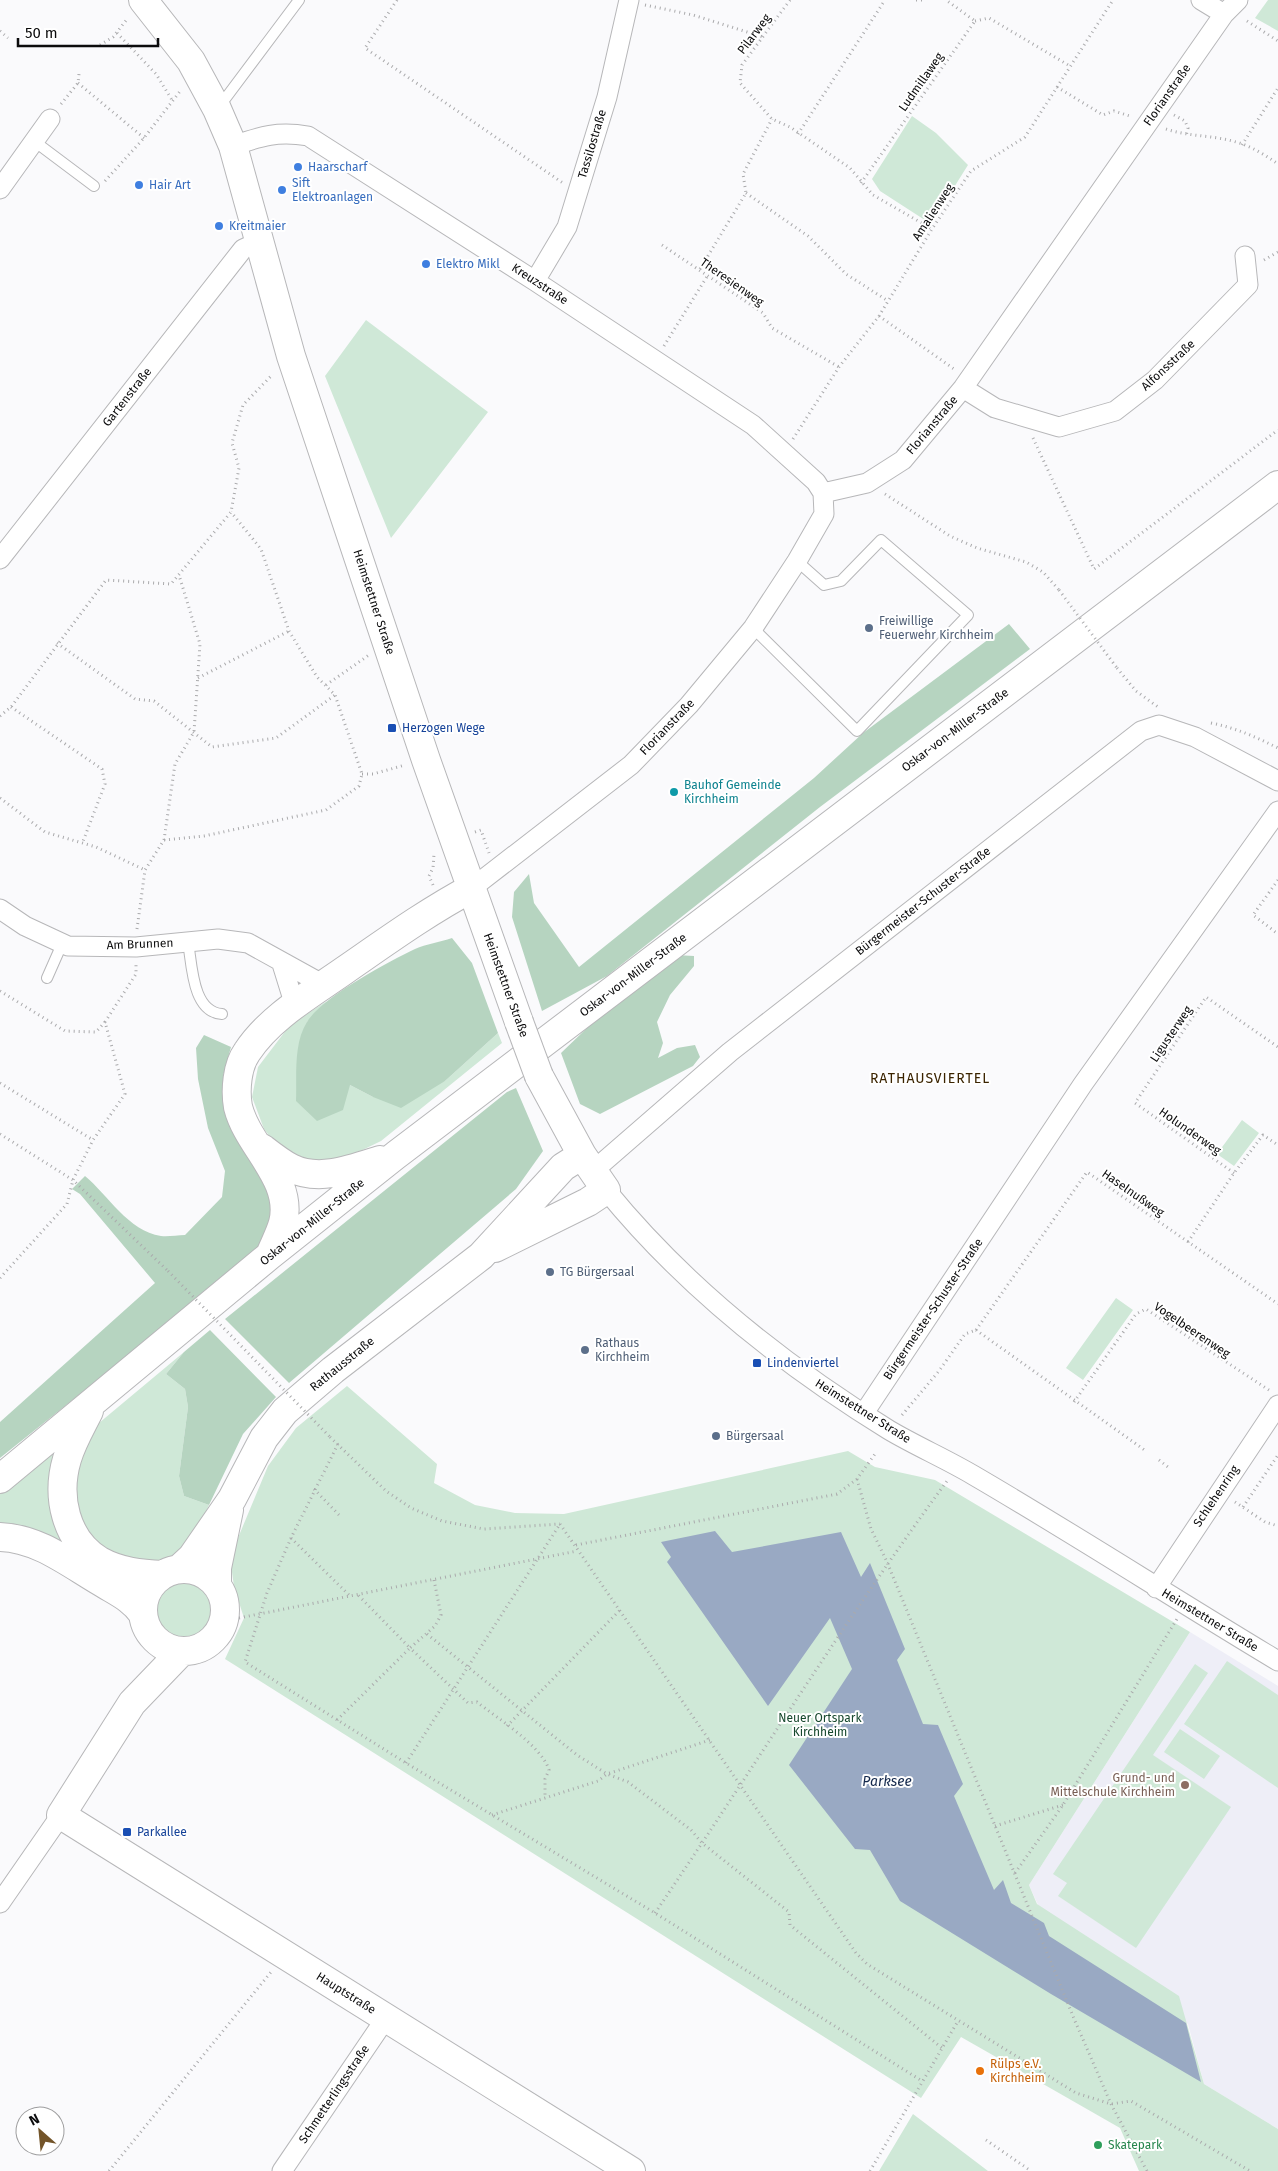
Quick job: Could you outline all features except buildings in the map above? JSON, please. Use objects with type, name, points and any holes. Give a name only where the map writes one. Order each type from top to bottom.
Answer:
[{"type":"street","name":"Heimstettner Straße","points":[[143,0],[191,61],[217,109],[233,146],[291,356],[426,760],[539,1076],[593,1172],[640,1232],[705,1295],[762,1344],[864,1413],[973,1475],[1278,1661]]},
{"type":"street","points":[[1201,0],[1224,14]]},
{"type":"street","name":"Florianstraße","points":[[472,888],[631,765],[689,705],[753,628],[797,561],[824,514],[823,493],[867,483],[903,460],[966,383],[1151,125],[1224,14],[1238,0]]},
{"type":"street","name":"Tassilostraße","points":[[535,280],[567,227],[634,1]]},
{"type":"street","points":[[0,189],[50,119]]},
{"type":"street","name":"Kreuzstraße","points":[[233,146],[263,135],[290,133],[308,136],[535,280],[753,425],[816,482],[823,493]]},
{"type":"street","name":"Gartenstraße","points":[[0,559],[243,249],[260,241]]},
{"type":"street","name":"Alfonsstraße","points":[[966,383],[995,408],[1059,427],[1115,411],[1155,380],[1248,285],[1245,256]]},
{"type":"street","name":"Oskar-von-Miller-Straße","points":[[0,1479],[269,1256],[396,1155],[1278,486]]},
{"type":"street","name":"Bürgermeister-Schuster-Straße","points":[[593,1172],[730,1052],[1141,730],[1159,725],[1195,737],[1278,781]]},
{"type":"street","name":"Bürgermeister-Schuster-Straße","points":[[864,1413],[1083,1084],[1278,812]]},
{"type":"street","points":[[269,1256],[283,1223],[285,1201],[280,1185],[247,1131],[238,1106],[239,1072],[245,1054],[256,1039],[274,1021],[429,912],[472,888]]},
{"type":"street","name":"Am Brunnen","points":[[0,908],[25,926],[68,946],[136,947],[218,939],[248,943],[269,953],[282,964],[304,972],[324,985]]},
{"type":"street","points":[[282,964],[295,1006]]},
{"type":"street","points":[[256,1145],[291,1168],[307,1174],[345,1171],[396,1155]]},
{"type":"street","name":"Rathausstraße","points":[[171,1572],[192,1557],[232,1499],[264,1438],[285,1411],[333,1370],[480,1256],[563,1167],[593,1172],[588,1202],[480,1256]]},
{"type":"street","name":"Schlehenring","points":[[1156,1588],[1274,1398]]},
{"type":"street","points":[[0,1537],[44,1549],[135,1602],[146,1624],[164,1646],[182,1651],[200,1648],[208,1643],[221,1629],[225,1612],[224,1602],[217,1585],[200,1572],[139,1574],[112,1566],[99,1560],[85,1548],[66,1520],[62,1492],[66,1461],[71,1446],[95,1399]]},
{"type":"street","name":"Rathausstraße","points":[[217,1585],[217,1568],[232,1499]]},
{"type":"street","points":[[132,1703],[146,1665],[147,1591],[171,1572]]},
{"type":"street","points":[[0,1903],[61,1815],[132,1703],[182,1651]]},
{"type":"street","name":"Hauptstraße","points":[[61,1815],[632,2171]]},
{"type":"street","name":"Schmetterlingsstraße","points":[[282,2171],[386,2018]]},
{"type":"lane","points":[[217,109],[299,0]]},
{"type":"lane","points":[[34,141],[94,186]]},
{"type":"lane","points":[[753,628],[857,731],[968,615],[881,540],[841,581],[824,585],[797,561]]},
{"type":"lane","points":[[188,942],[195,982],[203,1003],[215,1013],[222,1014]]},
{"type":"lane","points":[[47,978],[62,944]]},
{"type":"path","points":[[100,45],[117,33],[143,0]]},
{"type":"path","points":[[397,0],[365,48],[578,192]]},
{"type":"path","name":"Pilarweg","points":[[772,120],[740,83],[742,65],[790,0]]},
{"type":"path","points":[[798,134],[884,0]]},
{"type":"path","points":[[916,0],[925,0]]},
{"type":"path","points":[[946,0],[975,21],[989,18],[1070,66]]},
{"type":"path","name":"Amalienweg","points":[[784,452],[839,367],[879,316],[932,229],[971,171],[1025,137],[1114,0]]},
{"type":"path","points":[[634,1],[693,15],[763,37]]},
{"type":"path","name":"Ludmillaweg","points":[[861,183],[975,21]]},
{"type":"path","points":[[1247,21],[1278,41]]},
{"type":"path","points":[[0,30],[8,38]]},
{"type":"path","points":[[117,33],[156,74],[172,100]]},
{"type":"path","points":[[50,119],[78,83],[79,74]]},
{"type":"path","points":[[94,186],[98,190],[144,138],[172,100],[197,74]]},
{"type":"path","points":[[78,83],[144,138]]},
{"type":"path","points":[[1057,87],[1103,115],[1114,111],[1186,136],[1242,144],[1264,154],[1278,164]]},
{"type":"path","points":[[1242,144],[1278,88]]},
{"type":"path","points":[[1167,111],[1185,121],[1188,128],[1186,136]]},
{"type":"path","points":[[700,270],[746,193],[743,174],[772,120],[790,127],[850,168],[873,195],[932,229]]},
{"type":"path","points":[[746,193],[808,236],[846,274],[888,301]]},
{"type":"path","name":"Theresienweg","points":[[662,245],[763,313],[772,328],[839,367]]},
{"type":"path","points":[[656,359],[708,275]]},
{"type":"path","points":[[879,316],[966,383]]},
{"type":"path","points":[[0,716],[11,707],[106,580],[171,584],[231,512],[239,468],[232,443],[243,405],[291,356]]},
{"type":"path","points":[[1024,417],[1094,569],[1278,430]]},
{"type":"path","points":[[867,483],[950,536],[976,548],[1026,562],[1043,572],[1059,590],[1136,691],[1165,710]]},
{"type":"path","points":[[164,840],[204,836],[326,810],[359,786],[362,774],[335,695],[317,677],[289,631],[261,549],[231,512]]},
{"type":"path","points":[[0,991],[65,1031],[96,1032],[105,1022],[136,974],[136,947],[145,870],[164,840],[175,764],[194,732],[200,644],[179,575]]},
{"type":"path","points":[[198,678],[289,631]]},
{"type":"path","points":[[58,643],[134,699],[154,702],[212,747],[276,738],[335,695]]},
{"type":"path","points":[[326,685],[363,658]]},
{"type":"path","points":[[11,707],[102,769],[105,784],[82,844]]},
{"type":"path","points":[[1206,723],[1229,727],[1254,735],[1278,748]]},
{"type":"path","points":[[362,774],[373,774],[399,767]]},
{"type":"path","points":[[0,798],[44,832],[96,847],[145,870]]},
{"type":"path","points":[[468,834],[481,830],[486,846]]},
{"type":"path","points":[[434,852],[433,868],[429,876],[434,887]]},
{"type":"path","points":[[1278,880],[1253,915],[1278,934]]},
{"type":"path","name":"Ligusterweg","points":[[1135,1103],[1206,997],[1278,1047]]},
{"type":"path","points":[[0,1278],[67,1204],[73,1180],[93,1140],[125,1094],[105,1022]]},
{"type":"path","points":[[0,1083],[93,1140]]},
{"type":"path","name":"Holunderweg","points":[[1135,1103],[1234,1173]]},
{"type":"path","points":[[0,1134],[73,1180],[168,1271],[330,1437],[386,1491],[411,1508],[442,1521],[484,1529],[560,1524]]},
{"type":"path","points":[[1188,1242],[1234,1173],[1263,1135],[1278,1145]]},
{"type":"path","name":"Haselnußweg","points":[[976,1330],[1087,1172],[1278,1304]]},
{"type":"path","name":"Vogelbeerenweg","points":[[1074,1402],[1136,1314],[1146,1308],[1274,1398]]},
{"type":"path","points":[[902,1415],[939,1371],[965,1334],[976,1330],[1074,1402],[1146,1451]]},
{"type":"path","points":[[338,1444],[314,1489],[267,1594],[246,1662],[406,1763],[655,1913],[922,2081]]},
{"type":"path","points":[[576,1545],[838,1494],[857,1479],[875,1454]]},
{"type":"path","points":[[1278,1455],[1243,1507],[1265,1522],[1278,1526]]},
{"type":"path","points":[[1159,1460],[1168,1467]]},
{"type":"path","points":[[857,1479],[871,1529],[887,1562],[1075,2021],[1111,2104],[1147,2171]]},
{"type":"path","points":[[655,1913],[741,1786],[880,1572],[948,1479]]},
{"type":"path","points":[[314,1489],[341,1517]]},
{"type":"path","points":[[560,1524],[856,1953],[867,1964],[1076,2093],[1111,2104],[1131,2101],[1250,2171]]},
{"type":"path","points":[[406,1763],[560,1524]]},
{"type":"path","points":[[291,1538],[349,1595]]},
{"type":"path","points":[[239,1618],[577,1551]]},
{"type":"path","points":[[337,1720],[410,1648],[427,1634],[441,1615],[434,1580]]},
{"type":"path","points":[[357,1594],[453,1690],[468,1703],[477,1702],[538,1751],[547,1762],[549,1770],[545,1779],[546,1798]]},
{"type":"path","points":[[1015,1874],[1063,1805],[1186,1605]]},
{"type":"path","points":[[507,1726],[620,1610]]},
{"type":"path","points":[[427,1634],[576,1754],[606,1774],[628,1782],[690,1830],[702,1843],[789,1912],[790,1925],[942,2048]]},
{"type":"path","points":[[492,1815],[598,1781],[606,1774],[710,1740]]},
{"type":"path","points":[[995,1826],[1063,1805]]},
{"type":"path","points":[[109,2171],[271,1972],[263,1967]]},
{"type":"path","points":[[870,2171],[958,2021]]},
{"type":"path","points":[[986,2140],[1031,2171]]},
{"type":"shaded area","name":"Grund- und Mittelschule Kirchheim","points":[[1190,1632],[1278,1686],[1278,2129],[1204,2084],[1188,2024],[1038,1905],[1029,1885]]},
{"type":"green space","points":[[1268,0],[1278,0],[1278,31],[1255,18]]},
{"type":"green space","points":[[912,116],[936,133],[968,165],[931,224],[880,191],[872,179]]},
{"type":"green space","points":[[366,320],[488,412],[391,538],[325,376]]},
{"type":"green space","points":[[1009,624],[1030,649],[820,807],[607,976],[542,1011],[512,917],[514,892],[529,874],[534,903],[579,967],[814,778],[863,733]]},
{"type":"green space","points":[[452,938],[472,963],[498,1033],[445,1081],[401,1108],[350,1085],[343,1110],[317,1121],[296,1101],[298,1050],[307,1022],[326,1002],[373,971],[415,949]]},
{"type":"green space","points":[[676,955],[694,956],[694,966],[670,995],[657,1022],[663,1043],[658,1058],[677,1048],[695,1045],[700,1057],[693,1066],[600,1114],[580,1104],[561,1053],[587,1028]]},
{"type":"green space","points":[[327,1001],[307,1022],[350,1085],[373,1097],[445,1081],[498,1033],[502,1043],[381,1141],[346,1158],[311,1163],[283,1154],[264,1129],[252,1097],[258,1067],[290,1025]]},
{"type":"green space","points":[[204,1035],[231,1047],[223,1076],[226,1113],[279,1196],[266,1245],[0,1458],[0,1422],[155,1283],[80,1194],[72,1189],[85,1176],[129,1220],[149,1233],[161,1236],[185,1235],[222,1197],[225,1171],[208,1128],[198,1079],[196,1048]]},
{"type":"green space","points":[[516,1088],[543,1151],[516,1189],[289,1383],[225,1319],[507,1092]]},
{"type":"green space","points":[[1242,1120],[1259,1133],[1234,1166],[1217,1154]]},
{"type":"green space","points":[[1116,1298],[1133,1310],[1083,1380],[1066,1368]]},
{"type":"green space","points":[[210,1330],[276,1397],[243,1434],[209,1505],[184,1496],[179,1476],[188,1407],[185,1389],[166,1374],[184,1352]]},
{"type":"green space","points":[[184,1352],[166,1374],[185,1389],[188,1407],[179,1476],[184,1496],[209,1505],[196,1533],[177,1555],[142,1567],[102,1553],[75,1514],[74,1467],[86,1438],[99,1423]]},
{"type":"green space","name":"Neuer Ortspark Kirchheim","points":[[347,1386],[437,1464],[434,1483],[475,1505],[515,1513],[564,1514],[848,1451],[875,1467],[935,1480],[1190,1632],[1029,1885],[1037,1904],[1179,1996],[1204,2084],[1278,2129],[1278,2171],[1139,2171],[1120,2128],[961,2037],[921,2098],[225,1659],[244,1618],[234,1587],[230,1557],[268,1466],[296,1428]]},
{"type":"green space","points":[[64,1439],[62,1540],[60,1542],[0,1527],[0,1492]]},
{"type":"green space","points":[[185,1577],[201,1582],[206,1586],[210,1591],[215,1607],[210,1623],[206,1628],[201,1632],[185,1637],[169,1632],[164,1628],[160,1623],[155,1607],[160,1591],[164,1586],[169,1582]]},
{"type":"green space","points":[[1227,1661],[1278,1695],[1278,1788],[1184,1724]]},
{"type":"green space","points":[[1195,1664],[1208,1673],[1153,1755],[1231,1807],[1136,1948],[1058,1896],[1067,1883],[1053,1874]]},
{"type":"green space","points":[[1180,1729],[1220,1756],[1204,1779],[1164,1752]]},
{"type":"green space","points":[[913,2114],[988,2171],[879,2171]]},
{"type":"water","name":"Parksee","points":[[715,1531],[732,1552],[841,1532],[861,1577],[870,1563],[905,1649],[897,1660],[923,1724],[938,1725],[963,1784],[954,1796],[994,1890],[1003,1880],[1011,1903],[1044,1923],[1049,1936],[1186,2023],[1201,2082],[1051,1994],[900,1901],[870,1850],[855,1849],[789,1765],[852,1669],[830,1618],[768,1706],[667,1562],[671,1557],[661,1542]]},
{"type":"place","name":"Haarscharf","points":[[298,167]]},
{"type":"place","name":"Hair Art","points":[[139,185]]},
{"type":"place","name":"Sift Elektroanlagen","points":[[282,190]]},
{"type":"place","name":"Kreitmaier","points":[[219,226]]},
{"type":"place","name":"Elektro Mikl","points":[[426,264]]},
{"type":"place","name":"Freiwillige Feuerwehr Kirchheim","points":[[869,628]]},
{"type":"place","name":"Herzogen Wege","points":[[392,728]]},
{"type":"place","name":"Bauhof Gemeinde Kirchheim","points":[[674,792]]},
{"type":"place","name":"TG Bürgersaal","points":[[550,1272]]},
{"type":"place","name":"Rathaus Kirchheim","points":[[585,1350]]},
{"type":"place","name":"Lindenviertel","points":[[757,1363]]},
{"type":"place","name":"Bürgersaal","points":[[716,1436]]},
{"type":"place","name":"Grund- und Mittelschule Kirchheim","points":[[1185,1785]]},
{"type":"place","name":"Parkallee","points":[[127,1832]]},
{"type":"place","name":"Rülps e.V. Kirchheim","points":[[980,2071]]},
{"type":"place","name":"Skatepark","points":[[1098,2145]]},
{"type":"district","name":"RATHAUSVIERTEL","points":[[930,1078]]}]
